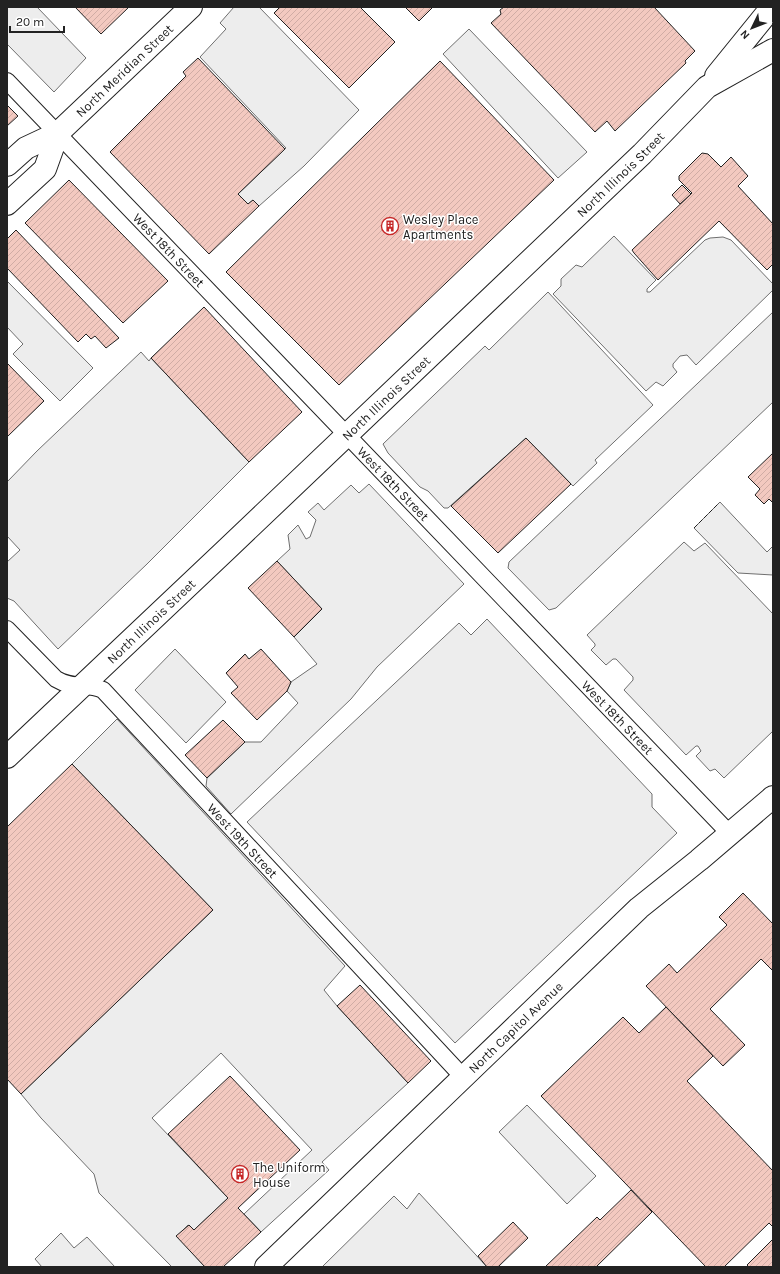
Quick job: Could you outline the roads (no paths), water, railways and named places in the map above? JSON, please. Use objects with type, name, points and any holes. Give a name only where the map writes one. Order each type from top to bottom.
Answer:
[{"type":"main road","name":"North Meridian Street","points":[[7,165],[26,148],[58,133],[191,7]]},
{"type":"main road","points":[[707,87],[772,7]]},
{"type":"main road","name":"North Illinois Street","points":[[7,757],[642,154],[707,87],[773,50]]},
{"type":"main road","name":"North Meridian Street","points":[[7,204],[45,169],[58,133]]},
{"type":"main road","name":"North Capitol Avenue","points":[[266,1267],[639,908],[773,797]]},
{"type":"street","name":"West 18th Street","points":[[7,81],[730,834]]},
{"type":"street","name":"West 19th Street","points":[[7,629],[56,679],[63,683],[103,690],[463,1077]]},
{"type":"place","name":"Wesley Place Apartments","points":[[390,226]]},
{"type":"place","name":"The Uniform House","points":[[240,1174]]}]
